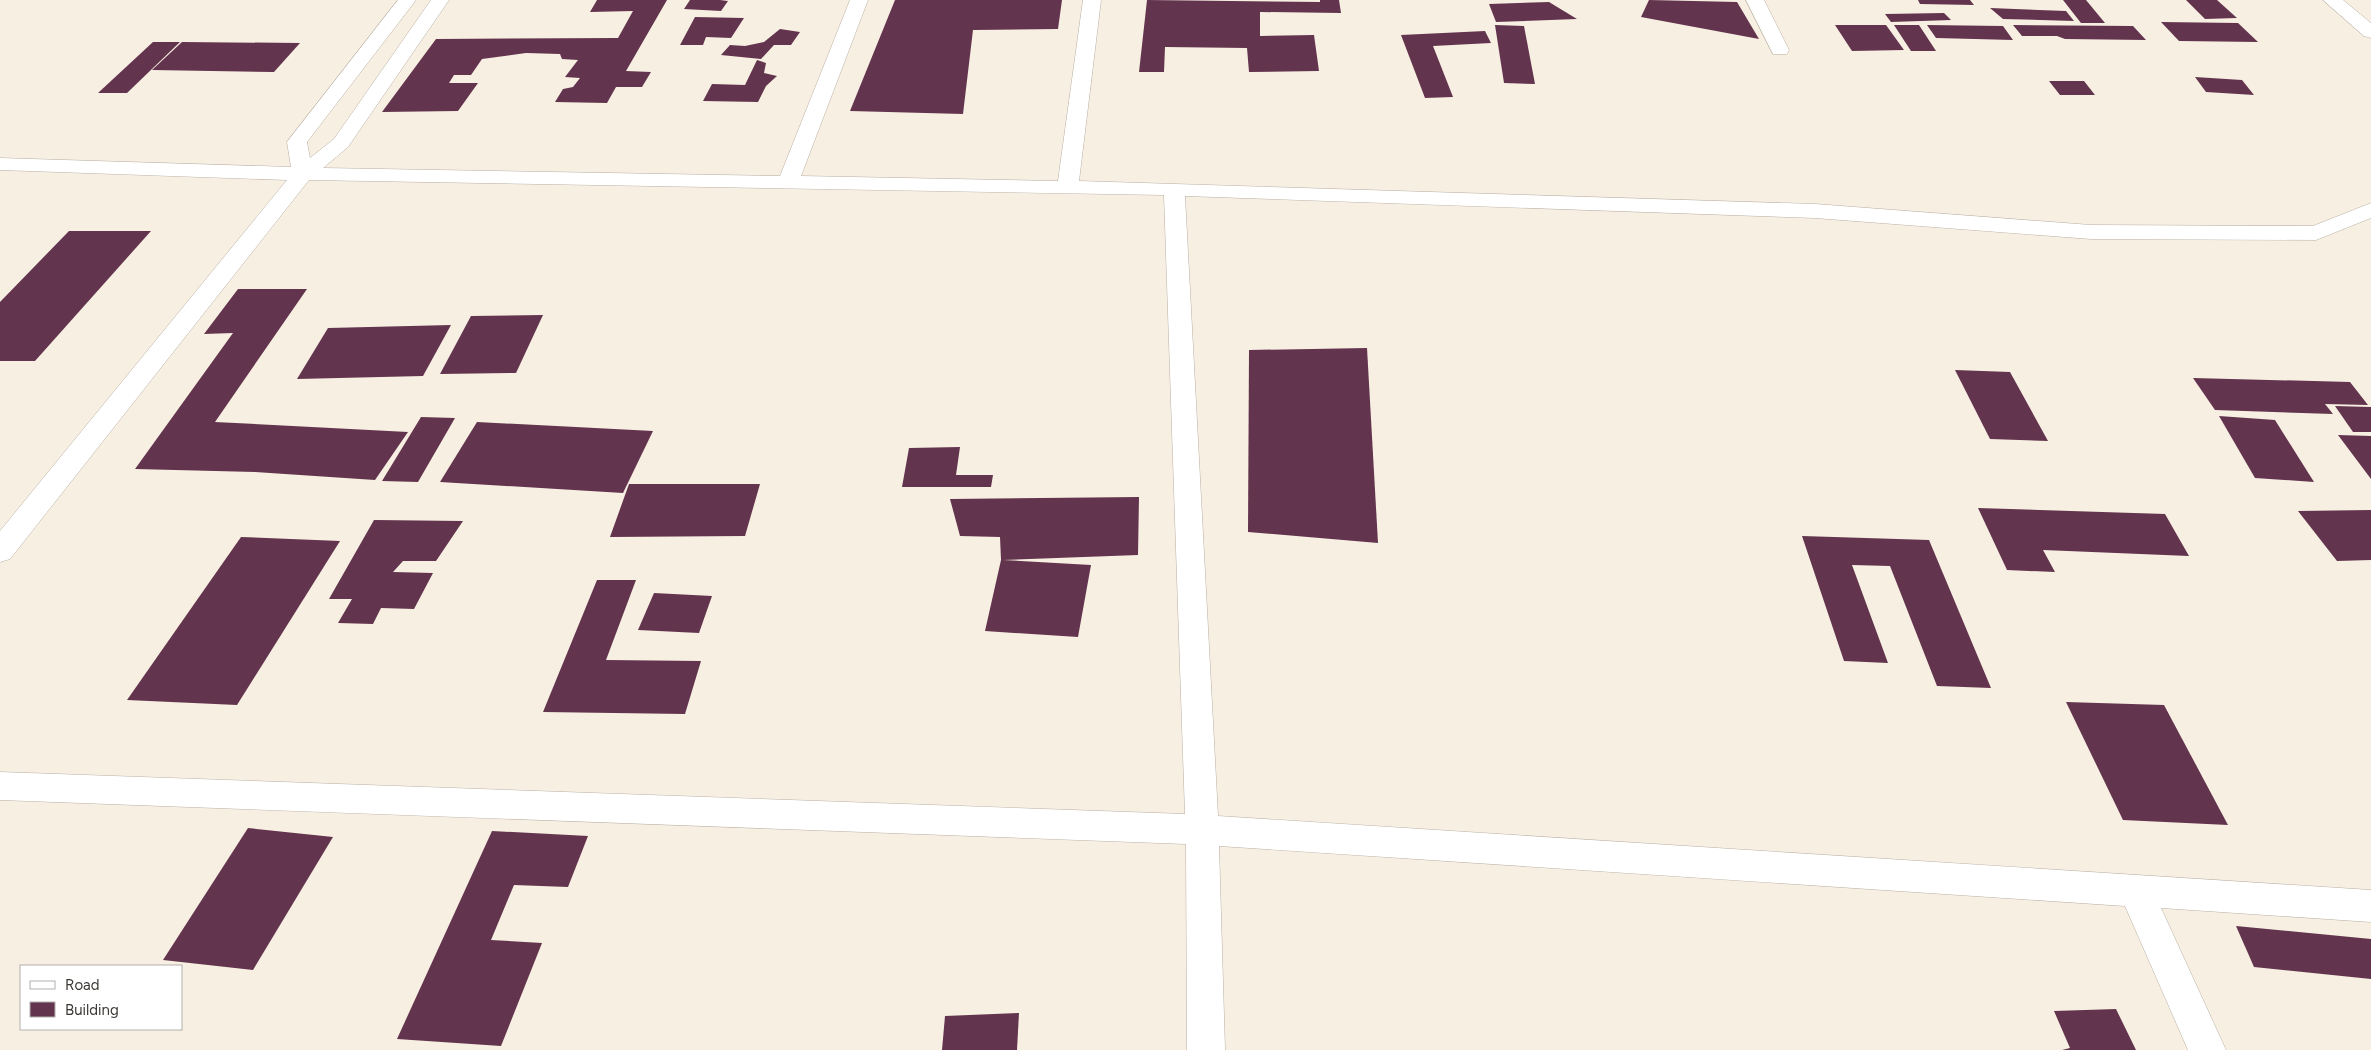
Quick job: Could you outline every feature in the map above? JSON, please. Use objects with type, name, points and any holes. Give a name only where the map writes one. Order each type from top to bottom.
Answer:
[{"type":"street","points":[[303,174],[297,142],[406,0]]},
{"type":"street","points":[[0,551],[303,174],[341,142],[440,0]]},
{"type":"street","points":[[788,182],[859,0]]},
{"type":"street","points":[[1068,188],[1092,0]]},
{"type":"street","points":[[1755,0],[1780,50]]},
{"type":"street","points":[[2332,0],[2371,32]]},
{"type":"street","points":[[0,164],[303,174],[1174,189],[1815,211],[2091,232],[2316,233],[2371,210]]},
{"type":"street","points":[[1174,189],[1202,830],[1206,1050]]},
{"type":"street","points":[[0,786],[1202,830],[2371,906]]},
{"type":"street","points":[[2135,891],[2207,1050]]},
{"type":"building","points":[[597,0],[667,0],[626,71],[651,72],[642,87],[616,87],[607,103],[555,102],[563,89],[573,87],[580,78],[565,77],[578,60],[562,59],[560,54],[526,53],[482,59],[471,75],[454,75],[449,83],[478,83],[458,111],[382,112],[436,39],[618,38],[633,11],[590,12]]},
{"type":"building","points":[[690,0],[728,1],[721,11],[684,9]]},
{"type":"building","points":[[895,0],[1062,0],[1058,29],[973,30],[963,114],[850,111]]},
{"type":"building","points":[[1147,0],[1320,2],[1320,0],[1339,0],[1341,13],[1260,12],[1260,36],[1314,35],[1319,71],[1249,72],[1247,48],[1165,47],[1164,72],[1139,72]]},
{"type":"building","points":[[1649,0],[1737,2],[1759,39],[1641,17]]},
{"type":"building","points":[[1918,0],[1970,0],[1974,5],[1920,4]]},
{"type":"building","points":[[2063,0],[2086,0],[2105,23],[2081,23]]},
{"type":"building","points":[[2186,0],[2217,0],[2237,18],[2205,19]]},
{"type":"building","points":[[1549,2],[1577,19],[1496,22],[1489,4]]},
{"type":"building","points":[[1990,8],[2066,11],[2074,21],[2003,19]]},
{"type":"building","points":[[1944,13],[1951,20],[1891,22],[1885,14]]},
{"type":"building","points":[[695,17],[744,18],[731,38],[706,37],[703,45],[680,45]]},
{"type":"building","points":[[2161,22],[2238,23],[2258,42],[2179,41]]},
{"type":"building","points":[[1495,25],[1524,26],[1535,84],[1504,83]]},
{"type":"building","points":[[1835,25],[1886,25],[1904,50],[1852,51]]},
{"type":"building","points":[[1894,25],[1919,25],[1936,51],[1911,51]]},
{"type":"building","points":[[1927,25],[2003,26],[2013,40],[1936,38]]},
{"type":"building","points":[[2013,25],[2133,26],[2146,40],[2065,39],[2057,36],[2022,36]]},
{"type":"building","points":[[780,29],[800,32],[791,45],[774,45],[761,59],[721,55],[730,45],[745,46],[764,42]]},
{"type":"building","points":[[1485,31],[1491,43],[1433,46],[1453,97],[1425,98],[1401,35]]},
{"type":"building","points":[[153,42],[180,42],[127,93],[98,93]]},
{"type":"building","points":[[182,42],[300,43],[274,72],[152,70]]},
{"type":"building","points":[[757,60],[766,63],[764,73],[777,76],[766,86],[758,102],[703,101],[712,84],[745,85]]},
{"type":"building","points":[[2195,77],[2242,80],[2254,95],[2206,92]]},
{"type":"building","points":[[2049,81],[2084,81],[2095,95],[2060,95]]},
{"type":"building","points":[[69,231],[151,231],[35,361],[0,361],[0,302]]},
{"type":"building","points":[[238,289],[307,289],[215,422],[408,432],[375,480],[255,472],[135,469],[233,333],[204,334]]},
{"type":"building","points":[[543,315],[516,373],[440,374],[471,316]]},
{"type":"building","points":[[451,325],[423,376],[297,379],[328,328]]},
{"type":"building","points":[[1367,348],[1378,543],[1248,532],[1249,350]]},
{"type":"building","points":[[1955,370],[2010,372],[2048,441],[1990,439]]},
{"type":"building","points":[[2193,378],[2350,382],[2368,405],[2325,404],[2333,414],[2215,410]]},
{"type":"building","points":[[2335,406],[2371,407],[2371,432],[2353,432]]},
{"type":"building","points":[[2219,416],[2275,420],[2314,482],[2255,478]]},
{"type":"building","points":[[421,417],[455,418],[418,482],[382,481]]},
{"type":"building","points":[[477,422],[653,431],[623,493],[440,482]]},
{"type":"building","points":[[2338,435],[2371,436],[2371,479]]},
{"type":"building","points":[[960,447],[956,475],[993,475],[991,487],[902,487],[909,448]]},
{"type":"building","points":[[629,484],[760,484],[745,536],[610,537]]},
{"type":"building","points":[[1139,497],[1138,555],[1003,560],[1091,565],[1078,637],[985,631],[1001,560],[1000,537],[960,536],[950,499]]},
{"type":"building","points":[[1978,508],[2165,514],[2189,556],[2043,550],[2055,572],[2007,570]]},
{"type":"building","points":[[2371,510],[2371,560],[2337,561],[2298,511]]},
{"type":"building","points":[[374,520],[463,521],[436,561],[403,561],[393,572],[433,573],[414,609],[381,608],[373,624],[338,623],[352,599],[329,599]]},
{"type":"building","points":[[1802,536],[1929,540],[1991,688],[1937,686],[1890,566],[1852,565],[1888,663],[1844,661]]},
{"type":"building","points":[[241,537],[340,541],[237,705],[127,700]]},
{"type":"building","points":[[597,580],[636,580],[606,660],[701,661],[685,714],[543,712]]},
{"type":"building","points":[[654,593],[712,596],[699,633],[638,630]]},
{"type":"building","points":[[2066,702],[2164,705],[2228,825],[2123,820]]},
{"type":"building","points":[[248,828],[333,837],[253,970],[163,960]]},
{"type":"building","points":[[492,831],[588,836],[568,887],[514,885],[491,940],[542,943],[501,1046],[397,1039]]},
{"type":"building","points":[[2236,926],[2371,939],[2371,979],[2254,967]]},
{"type":"building","points":[[2116,1009],[2136,1050],[2062,1050],[2070,1048],[2054,1011]]},
{"type":"building","points":[[1019,1013],[1017,1050],[942,1050],[945,1016]]}]
